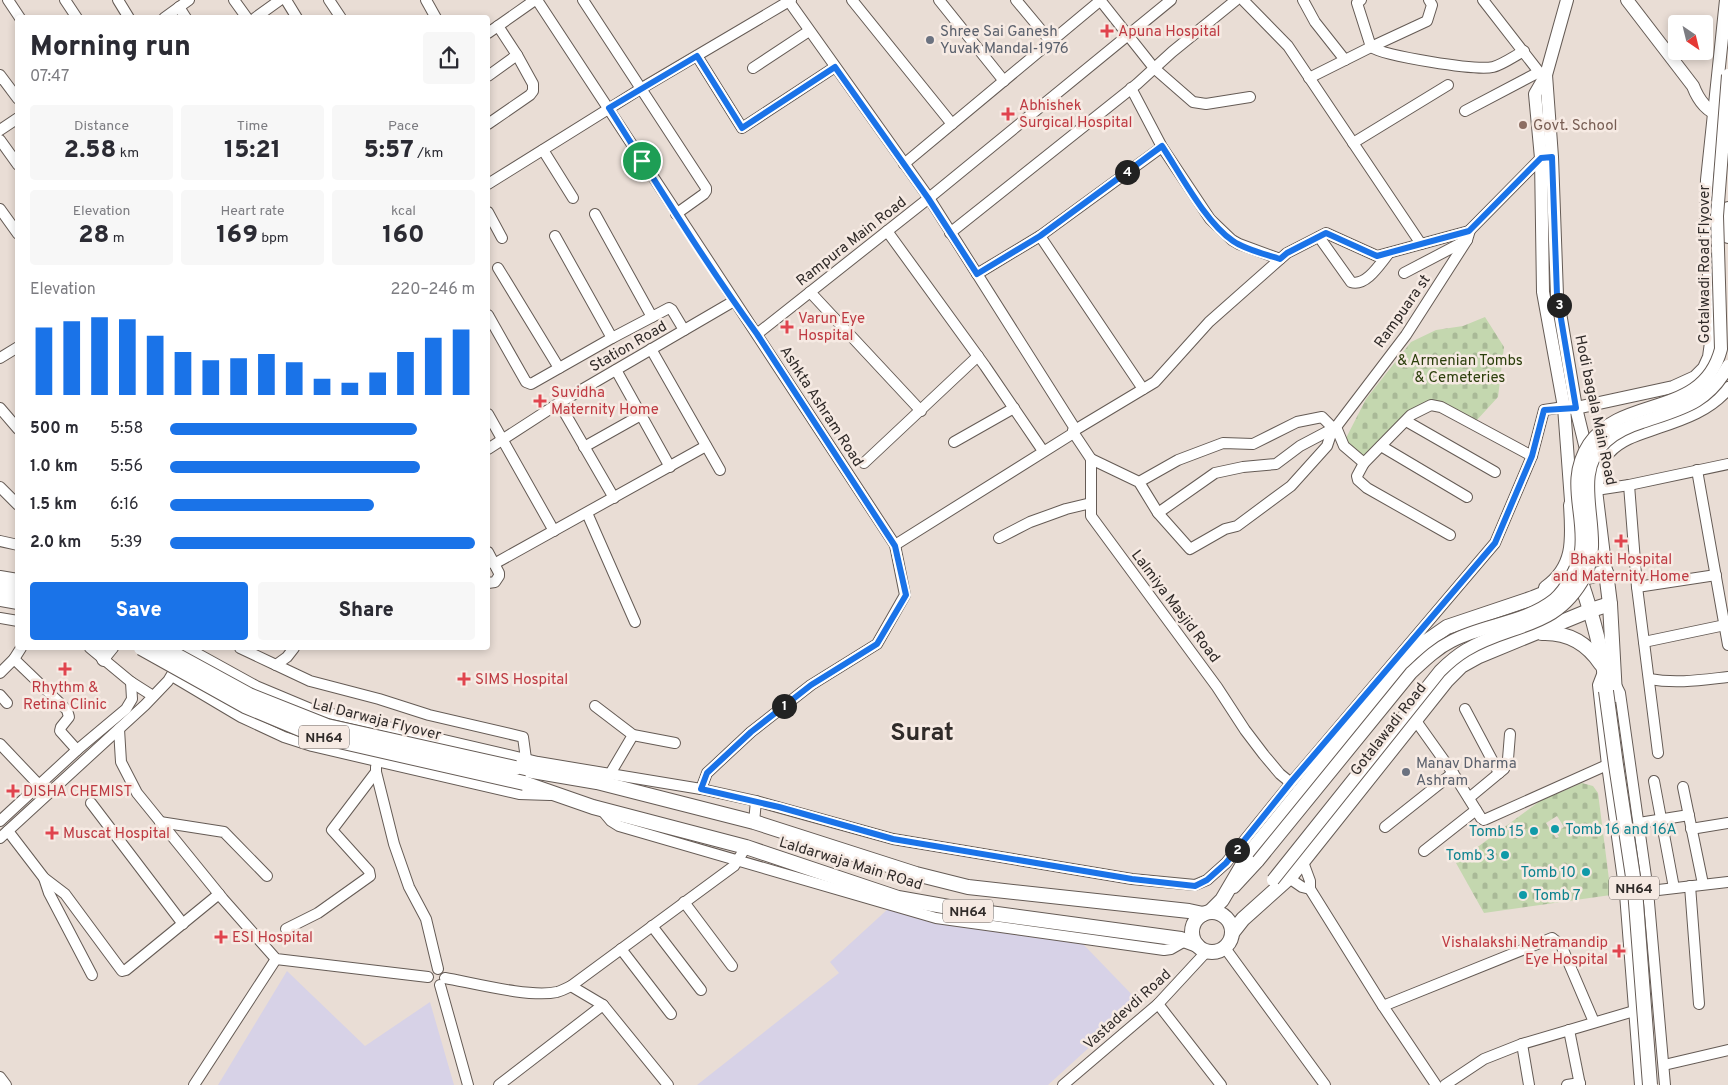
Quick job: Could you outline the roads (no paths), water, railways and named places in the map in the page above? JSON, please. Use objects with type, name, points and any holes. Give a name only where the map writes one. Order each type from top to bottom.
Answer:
[{"type":"highway","points":[[1534,598],[1558,580],[1565,567],[1573,539],[1571,506]]},
{"type":"highway","name":"Gotalawadi Road","points":[[1207,913],[1222,900],[1249,854],[1411,654],[1447,627],[1534,598],[1580,579],[1606,572]]},
{"type":"highway","name":"NH64","points":[[1606,572],[1610,604],[1609,673],[1616,765],[1635,890],[1650,1085]]},
{"type":"highway","name":"NH64","points":[[1580,579],[1609,673]]},
{"type":"highway","points":[[0,587],[15,590]]},
{"type":"highway","points":[[0,599],[15,602]]},
{"type":"highway","name":"Gotalawadi Road","points":[[1232,933],[1303,862],[1447,680],[1461,666],[1479,656],[1610,604]]},
{"type":"highway","points":[[0,608],[15,610]]},
{"type":"highway","points":[[1519,640],[1539,633],[1553,632],[1578,640],[1587,647],[1609,673]]},
{"type":"highway","name":"Lal Darwaja Flyover","points":[[145,650],[245,706],[317,736],[524,782],[559,795]]},
{"type":"highway","name":"Lal Darwaja Flyover","points":[[167,650],[249,695],[327,726],[520,764],[602,776]]},
{"type":"highway","name":"NH64","points":[[1611,693],[1643,890],[1657,1085]]},
{"type":"highway","name":"Laldarwaja Main ROad","points":[[602,776],[916,874],[968,887],[1207,913]]},
{"type":"highway","name":"Laldarwaja Main ROad","points":[[559,795],[601,809],[746,847],[898,898],[1196,946]]},
{"type":"highway","points":[[1196,946],[1193,928],[1198,918],[1207,913]]},
{"type":"highway","name":"NH64","points":[[1207,913],[1217,913],[1228,920],[1232,933]]},
{"type":"highway","points":[[1225,948],[1232,933]]},
{"type":"highway","name":"NH64","points":[[1196,946],[1214,952],[1225,948]]},
{"type":"main road","name":"Hodi bagala Main Road","points":[[1567,0],[1542,74],[1557,295],[1570,408],[1571,506],[1580,579]]},
{"type":"main road","points":[[1627,0],[1693,86],[1699,100],[1714,113],[1728,116]]},
{"type":"main road","points":[[1570,408],[1672,387],[1694,377],[1704,368],[1707,362],[1712,347],[1712,335],[1706,215],[1707,180],[1714,113],[1722,95],[1726,0]]},
{"type":"main road","name":"Gotalwadi Road Flyover","points":[[1222,900],[1258,861],[1411,674],[1426,659],[1454,640],[1540,609],[1566,587],[1576,569],[1581,553],[1582,538],[1576,485],[1577,471],[1590,443],[1599,433],[1624,417],[1677,399],[1701,384],[1711,374],[1718,362],[1721,349],[1717,216],[1728,75]]},
{"type":"main road","points":[[1693,86],[1722,95]]},
{"type":"main road","name":"Gotalwadi Road Flyover","points":[[1728,208],[1728,237]]},
{"type":"main road","points":[[1244,919],[1273,880],[1452,659],[1467,649],[1483,642],[1546,618],[1562,607],[1576,592],[1592,558],[1593,539],[1588,474],[1598,451],[1605,442],[1628,427],[1695,402],[1709,393],[1720,380],[1728,366]]},
{"type":"main road","points":[[1596,490],[1601,466],[1608,453],[1619,443],[1694,415],[1728,388]]},
{"type":"main road","name":"Hodi bagala Main Road","points":[[1570,408],[1596,490],[1606,572]]},
{"type":"street","points":[[8,0],[18,15]]},
{"type":"street","points":[[65,0],[75,15]]},
{"type":"street","points":[[118,0],[127,15]]},
{"type":"street","points":[[234,0],[245,15]]},
{"type":"street","points":[[259,15],[280,0]]},
{"type":"street","points":[[286,0],[295,15]]},
{"type":"street","points":[[330,0],[339,15]]},
{"type":"street","points":[[426,0],[434,15]]},
{"type":"street","points":[[490,32],[536,0]]},
{"type":"street","name":"Ashkta Ashram Road","points":[[536,0],[609,108],[676,214],[757,334],[895,546],[906,595],[877,644],[811,685],[751,732],[707,773],[701,789]]},
{"type":"street","points":[[583,0],[706,188],[704,194],[676,214]]},
{"type":"street","points":[[852,0],[952,124]]},
{"type":"street","points":[[938,0],[1004,81]]},
{"type":"street","points":[[1016,0],[1051,42]]},
{"type":"street","points":[[904,164],[1101,0],[1154,68],[1193,102],[1199,104],[1250,97]]},
{"type":"street","name":"Rampura Main Road","points":[[757,334],[928,198],[1171,0]]},
{"type":"street","points":[[950,232],[1131,88],[1212,18],[1236,0]]},
{"type":"street","points":[[1243,0],[1288,46],[1421,244]]},
{"type":"street","points":[[1303,0],[1315,22],[1345,60]]},
{"type":"street","points":[[1360,0],[1357,3],[1371,47],[1378,52],[1464,66],[1493,67],[1524,51]]},
{"type":"street","points":[[1309,78],[1427,21],[1432,5],[1429,0]]},
{"type":"street","points":[[1464,111],[1542,74],[1483,0]]},
{"type":"street","points":[[490,183],[609,108],[789,1],[928,198],[1074,425],[1074,431],[1090,459],[1139,482],[1158,513],[1190,549],[1225,529],[1237,526],[1291,486],[1327,446],[1334,428]]},
{"type":"street","points":[[168,15],[182,3]]},
{"type":"street","points":[[490,123],[533,91],[533,84],[498,26]]},
{"type":"street","points":[[753,68],[809,30]]},
{"type":"street","points":[[490,75],[517,55]]},
{"type":"street","points":[[697,56],[742,128],[835,67]]},
{"type":"street","points":[[0,75],[15,95]]},
{"type":"street","points":[[1353,143],[1448,85]]},
{"type":"street","points":[[1131,88],[1162,146],[1210,219],[1238,244],[1280,259]]},
{"type":"street","points":[[0,130],[15,120]]},
{"type":"street","points":[[0,140],[15,161]]},
{"type":"street","points":[[977,274],[1040,236],[1162,146]]},
{"type":"street","points":[[544,150],[573,198]]},
{"type":"street","points":[[1404,273],[1469,235],[1547,158]]},
{"type":"street","points":[[0,209],[15,230]]},
{"type":"street","points":[[595,214],[652,317]]},
{"type":"street","points":[[490,216],[502,238]]},
{"type":"street","points":[[887,231],[978,356],[1043,451]]},
{"type":"street","points":[[895,546],[1074,431],[1155,382],[1209,322],[1287,253],[1326,233],[1377,256],[1421,244],[1469,235]]},
{"type":"street","name":"Rampuara st","points":[[1334,428],[1406,335],[1469,235]]},
{"type":"street","points":[[555,236],[612,338]]},
{"type":"street","points":[[1040,236],[1143,389]]},
{"type":"street","points":[[1319,237],[1351,282],[1360,283],[1390,253]]},
{"type":"street","points":[[498,268],[559,368]]},
{"type":"street","points":[[810,292],[921,411]]},
{"type":"street","name":"Station Road","points":[[490,448],[559,403],[734,301]]},
{"type":"street","points":[[490,318],[528,384],[534,383],[612,338],[671,308],[684,330]]},
{"type":"street","points":[[0,358],[15,349]]},
{"type":"street","points":[[651,349],[720,470]]},
{"type":"street","points":[[864,463],[978,356]]},
{"type":"street","points":[[1707,362],[1728,375]]},
{"type":"street","points":[[616,370],[670,466]]},
{"type":"street","points":[[559,403],[614,498]]},
{"type":"street","points":[[1450,535],[1368,488],[1358,480],[1357,476],[1364,462],[1411,415],[1431,405],[1441,407],[1532,456]]},
{"type":"street","points":[[0,408],[15,426]]},
{"type":"street","points":[[954,442],[1014,408]]},
{"type":"street","points":[[633,735],[602,776],[701,789],[756,801],[893,839],[1132,879],[1195,886],[1207,880],[1226,863],[1291,782],[1495,543],[1532,456],[1544,410],[1570,408]]},
{"type":"street","points":[[584,447],[641,415]]},
{"type":"street","points":[[1139,482],[1178,460],[1223,443],[1253,444],[1297,422],[1322,417],[1334,428],[1344,446],[1364,462]]},
{"type":"street","points":[[490,418],[554,531]]},
{"type":"street","points":[[1406,421],[1495,472]]},
{"type":"street","points":[[1158,513],[1215,474],[1276,464],[1300,446],[1334,428]]},
{"type":"street","points":[[494,564],[706,446]]},
{"type":"street","points":[[1381,446],[1467,497]]},
{"type":"street","name":"Lalmiya Masjid Road","points":[[1090,459],[1091,516],[1200,664],[1244,730],[1264,755],[1291,782]]},
{"type":"street","points":[[1596,490],[1728,464]]},
{"type":"street","points":[[1697,470],[1728,645]]},
{"type":"street","points":[[1629,485],[1637,587],[1658,753]]},
{"type":"street","points":[[0,487],[15,502]]},
{"type":"street","points":[[999,538],[1030,522],[1066,509],[1091,503]]},
{"type":"street","points":[[587,513],[635,622]]},
{"type":"street","points":[[0,541],[15,544]]},
{"type":"street","points":[[490,556],[499,573],[495,582],[490,583]]},
{"type":"street","points":[[1637,587],[1716,575]]},
{"type":"street","points":[[0,576],[15,578]]},
{"type":"street","points":[[0,618],[15,620]]},
{"type":"street","points":[[1644,642],[1725,625]]},
{"type":"street","points":[[0,673],[14,659],[20,650]]},
{"type":"street","points":[[186,650],[172,676],[153,696],[4,834],[44,878],[64,894],[122,970],[126,970],[219,894]]},
{"type":"street","points":[[191,650],[256,686],[304,706],[520,764],[523,738],[429,715],[379,699],[310,681],[244,650]]},
{"type":"street","points":[[276,664],[287,657],[292,650]]},
{"type":"street","points":[[106,651],[131,682],[153,696]]},
{"type":"street","points":[[14,659],[67,710],[69,717],[60,727],[60,731],[77,750]]},
{"type":"street","points":[[1640,1085],[1626,894],[1607,765],[1598,685],[1609,673],[1620,693],[1639,823],[1648,891],[1665,1085]]},
{"type":"street","points":[[172,676],[241,717],[269,730],[294,740],[377,766],[519,794],[559,795]]},
{"type":"street","points":[[1649,679],[1666,682],[1685,682],[1728,677]]},
{"type":"street","points":[[0,820],[77,750],[126,709],[132,699],[131,682]]},
{"type":"street","points":[[269,730],[267,719],[269,713],[277,705],[287,700]]},
{"type":"street","points":[[294,740],[302,733],[305,726],[307,716],[304,706]]},
{"type":"street","points":[[595,706],[639,738],[675,743]]},
{"type":"street","points":[[1464,709],[1499,773]]},
{"type":"street","points":[[1416,721],[1484,820],[1607,765]]},
{"type":"street","points":[[119,729],[121,762],[137,793],[219,894],[276,959],[428,977],[433,970],[441,977],[538,993],[557,992],[571,986],[734,866],[746,847]]},
{"type":"street","points":[[1468,798],[1506,765],[1510,734]]},
{"type":"street","points":[[0,744],[39,785]]},
{"type":"street","points":[[286,929],[318,913],[370,876],[369,871],[332,830],[377,766]]},
{"type":"street","points":[[377,766],[394,844],[410,887],[426,919],[468,1085]]},
{"type":"street","points":[[1385,827],[1453,773]]},
{"type":"street","points":[[1654,781],[1674,888]]},
{"type":"street","points":[[1683,787],[1703,884]]},
{"type":"street","points":[[754,822],[756,801]]},
{"type":"street","points":[[91,802],[183,924]]},
{"type":"street","points":[[601,809],[611,821],[619,826],[953,922],[1164,950],[1196,946]]},
{"type":"street","points":[[1424,851],[1476,810]]},
{"type":"street","points":[[1639,823],[1688,815]]},
{"type":"street","points":[[160,822],[224,832],[267,876]]},
{"type":"street","points":[[1692,829],[1728,823]]},
{"type":"street","points":[[1303,862],[1310,881],[1310,889],[1383,1006],[1436,1085]]},
{"type":"street","points":[[44,878],[49,893],[92,974]]},
{"type":"street","points":[[1289,878],[1302,887],[1310,889]]},
{"type":"street","points":[[1626,894],[1728,882]]},
{"type":"street","points":[[1690,886],[1699,1004]]},
{"type":"street","points":[[684,902],[732,966]]},
{"type":"street","points":[[652,926],[701,990]]},
{"type":"street","points":[[1383,1006],[1552,938],[1561,946],[1594,1022]]},
{"type":"street","name":"Vastadevdi Road","points":[[1063,1085],[1158,1004],[1196,946]]},
{"type":"street","points":[[1225,948],[1325,1085]]},
{"type":"street","points":[[621,949],[671,1014]]},
{"type":"street","points":[[194,1085],[276,959]]},
{"type":"street","points":[[571,986],[603,1005],[668,1085]]},
{"type":"street","points":[[1158,1004],[1221,1085]]},
{"type":"street","points":[[499,1085],[603,1005]]},
{"type":"street","points":[[1444,1085],[1484,1060],[1522,1044],[1634,1011]]},
{"type":"street","points":[[1567,1085],[1580,1084],[1569,1030]]},
{"type":"street","points":[[1522,1044],[1529,1085]]},
{"type":"street","points":[[1664,1065],[1728,1050]]},
{"type":"street","points":[[0,1077],[6,1085]]},
{"type":"place","name":"Apuna Hospital","points":[[1107,31]]},
{"type":"place","name":"Shree Sai Ganesh Yuvak Mandal-1976","points":[[930,40]]},
{"type":"place","name":"Abhishek Surgical Hospital","points":[[1008,114]]},
{"type":"place","name":"Govt. School","points":[[1523,125]]},
{"type":"place","name":"Varun Eye Hospital","points":[[787,327]]},
{"type":"place","name":"Suvidha Maternity Home","points":[[540,401]]},
{"type":"place","name":"Bhakti Hospital and Maternity Home","points":[[1621,541]]},
{"type":"place","name":"Rhythm & Retina Clinic","points":[[65,669]]},
{"type":"place","name":"SIMS Hospital","points":[[464,679]]},
{"type":"place","name":"Manav Dharma Ashram","points":[[1406,772]]},
{"type":"place","name":"DISHA CHEMIST","points":[[13,791]]},
{"type":"place","name":"Tomb 16 and 16A","points":[[1555,829]]},
{"type":"place","name":"Tomb 15","points":[[1534,831]]},
{"type":"place","name":"Muscat Hospital","points":[[52,833]]},
{"type":"place","name":"Tomb 3","points":[[1505,855]]},
{"type":"place","name":"Tomb 10","points":[[1586,872]]},
{"type":"place","name":"Tomb 7","points":[[1523,895]]},
{"type":"place","name":"ESI Hospital","points":[[221,937]]},
{"type":"place","name":"Vishalakshi Netramandip Eye Hospital","points":[[1619,951]]},
{"type":"district","name":"Surat","points":[[922,731]]},
{"type":"park label","name":"& Armenian Tombs & Cemeteries","points":[[1460,368]]}]
